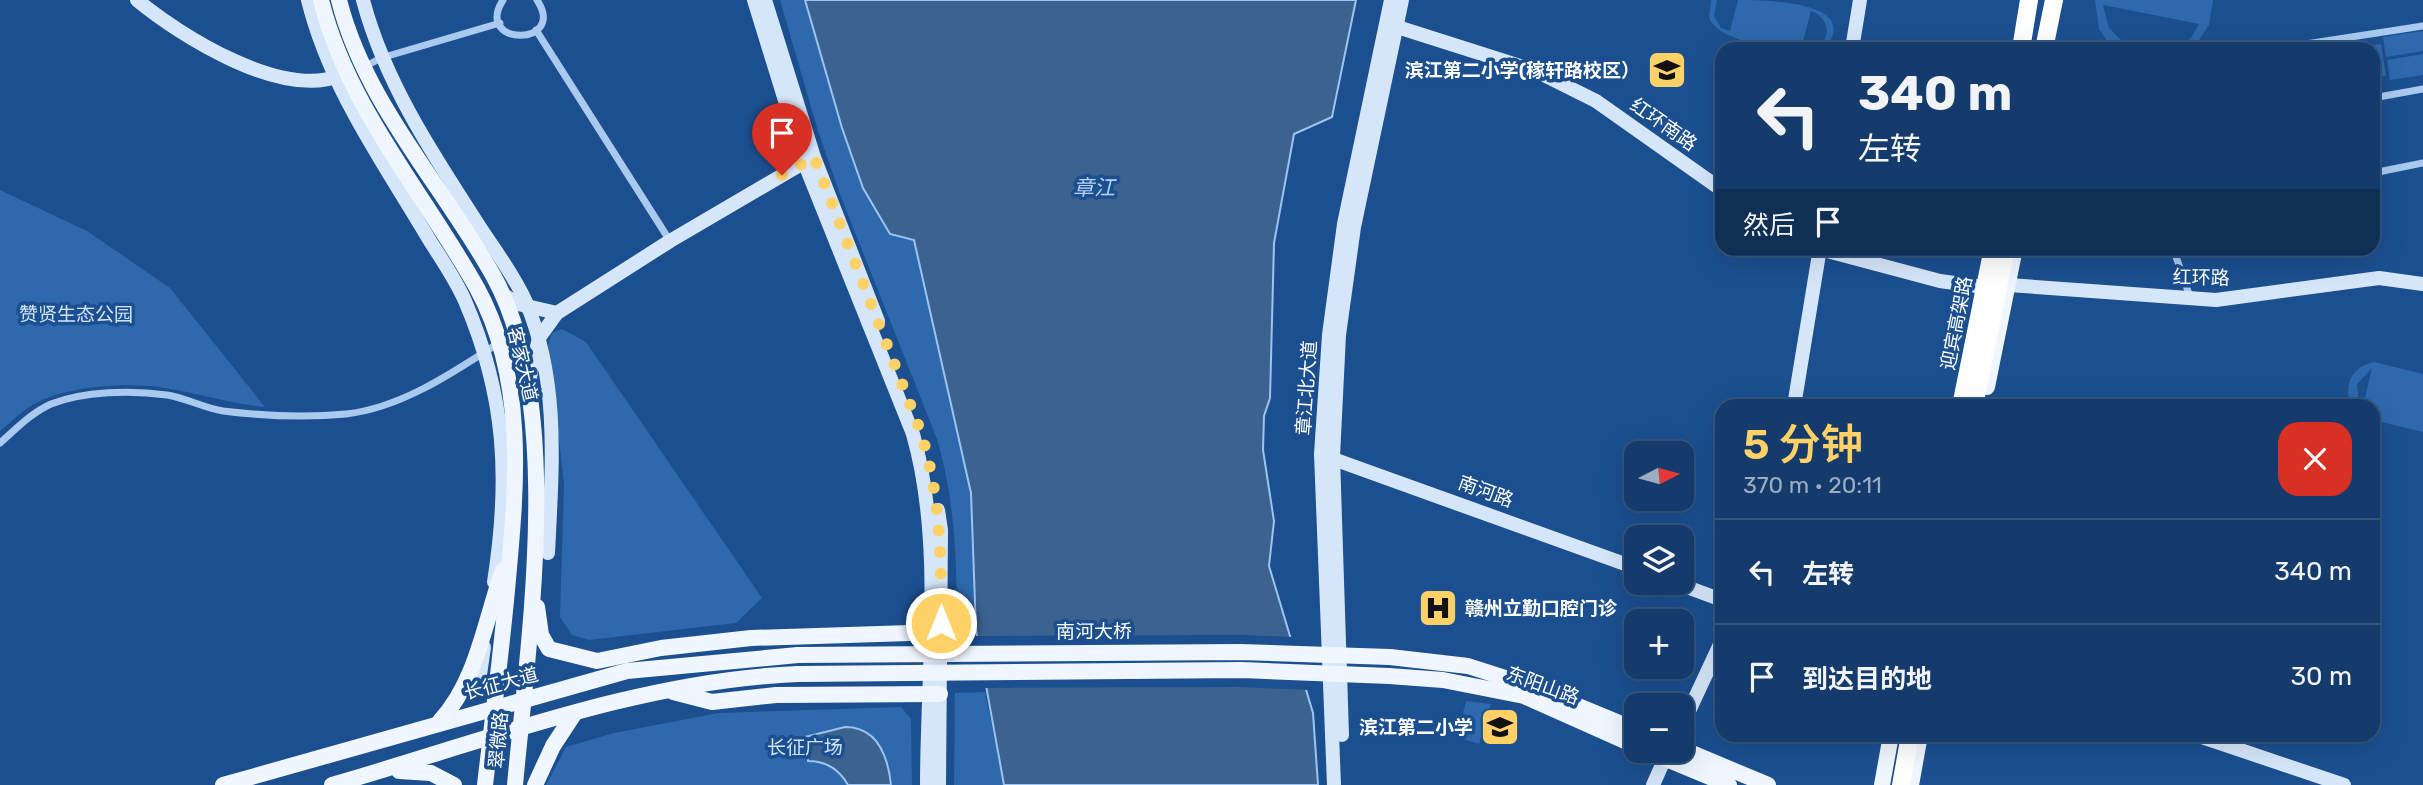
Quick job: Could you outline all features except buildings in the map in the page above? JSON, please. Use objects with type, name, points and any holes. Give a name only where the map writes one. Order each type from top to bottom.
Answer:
[{"type":"highway","points":[[2035,42],[2043,0]]},
{"type":"highway","points":[[2045,42],[2054,0]]},
{"type":"highway","points":[[2024,42],[2030,5]]},
{"type":"highway","name":"迎宾高架路","points":[[1962,399],[1991,256]]},
{"type":"highway","name":"迎宾高架路","points":[[1976,399],[2005,280],[2006,256]]},
{"type":"highway","points":[[1985,399],[2005,280]]},
{"type":"highway","points":[[1890,785],[1898,742]]},
{"type":"highway","points":[[1901,785],[1909,742]]},
{"type":"main road","name":"客家大道","points":[[321,0],[341,75],[478,290],[499,342],[511,396],[517,448],[511,548],[490,739]]},
{"type":"main road","name":"客家大道","points":[[339,0],[345,25],[363,68],[494,278],[516,328],[528,388],[535,448],[540,553],[523,699]]},
{"type":"main road","points":[[2052,42],[2061,0]]},
{"type":"main road","points":[[1954,399],[1982,256]]},
{"type":"main road","points":[[2005,280],[2012,256]]},
{"type":"main road","points":[[440,722],[460,695],[511,548]]},
{"type":"main road","points":[[540,553],[540,628],[549,649],[597,661],[669,648],[770,636],[935,632]]},
{"type":"main road","points":[[669,648],[710,661]]},
{"type":"main road","name":"南河大桥","points":[[797,655],[1227,652],[1390,657]]},
{"type":"main road","points":[[609,676],[634,654]]},
{"type":"main road","name":"长征大道","points":[[223,785],[494,706],[609,676],[656,666],[797,655]]},
{"type":"main road","name":"东阳山路","points":[[1390,657],[1468,666],[1527,685],[1624,725]]},
{"type":"main road","name":"南河大桥","points":[[671,691],[716,680],[798,674],[1242,670],[1389,676]]},
{"type":"main road","name":"东阳山路","points":[[1389,676],[1456,682],[1524,696],[1624,741]]},
{"type":"main road","points":[[331,785],[574,714],[671,691],[712,702],[789,695],[940,694]]},
{"type":"main road","name":"翠微路","points":[[515,785],[523,699]]},
{"type":"main road","points":[[535,785],[553,746],[574,714]]},
{"type":"main road","name":"翠微路","points":[[485,785],[490,739]]},
{"type":"main road","points":[[1882,785],[1890,742]]},
{"type":"main road","points":[[1911,785],[1919,742]]},
{"type":"main road","points":[[1694,754],[1768,785]]},
{"type":"main road","points":[[1677,763],[1729,785]]},
{"type":"main road","points":[[379,771],[423,772],[454,785]]},
{"type":"street","points":[[137,0],[184,34],[243,63],[294,81],[341,75]]},
{"type":"street","points":[[308,0],[341,75],[355,119],[464,299],[492,371],[505,458],[499,552],[479,682]]},
{"type":"street","points":[[363,0],[382,58],[408,110],[510,272],[527,307],[549,388],[554,447],[540,553]]},
{"type":"street","points":[[503,0],[499,9],[500,23],[514,36],[526,36],[536,30],[542,15],[537,0]]},
{"type":"street","points":[[754,0],[809,160],[896,366],[932,470],[941,530],[927,785]]},
{"type":"street","points":[[765,0],[809,160]]},
{"type":"street","name":"章江北大道","points":[[1334,785],[1327,456],[1329,335],[1344,224],[1390,24],[1391,0]]},
{"type":"street","name":"章江北大道","points":[[1390,24],[1402,0]]},
{"type":"street","points":[[1853,42],[1860,0]]},
{"type":"street","points":[[363,68],[382,58],[500,23]]},
{"type":"street","name":"红环南路","points":[[1390,24],[1536,71],[1596,101],[1715,185]]},
{"type":"street","points":[[2319,42],[2423,26]]},
{"type":"street","points":[[536,30],[670,241]]},
{"type":"street","points":[[2380,96],[2423,89]]},
{"type":"street","points":[[528,388],[538,342],[546,325],[557,313],[670,241],[809,160]]},
{"type":"street","points":[[2380,172],[2423,163]]},
{"type":"street","points":[[1795,399],[1818,256]]},
{"type":"street","points":[[1845,256],[1940,281],[1976,286]]},
{"type":"street","points":[[2176,256],[2190,298]]},
{"type":"street","name":"红环路","points":[[1976,286],[2005,280],[2190,298],[2231,299],[2379,278],[2423,284]]},
{"type":"street","points":[[501,293],[527,307],[557,313]]},
{"type":"street","points":[[0,443],[20,424],[51,404],[125,392],[169,396],[220,410],[285,417],[366,410],[402,397],[499,342]]},
{"type":"street","name":"章江北大道","points":[[1327,456],[1343,785]]},
{"type":"street","name":"南河路","points":[[1327,456],[1624,564]]},
{"type":"street","points":[[1694,590],[1715,597]]},
{"type":"street","points":[[935,632],[940,694],[939,785]]},
{"type":"street","points":[[1694,700],[1715,655]]},
{"type":"street","points":[[2217,742],[2344,785]]},
{"type":"street","points":[[1653,785],[1663,763]]},
{"type":"green space","points":[[780,0],[805,0],[842,128],[914,239],[971,493],[976,630],[956,630],[954,533],[948,486],[937,439],[841,197],[818,131]]},
{"type":"green space","points":[[1711,0],[1717,0],[1714,16],[1721,28],[1730,31],[1738,0],[1786,3],[1821,12],[1831,21],[1833,33],[1828,42],[1823,42],[1827,28],[1822,18],[1811,11],[1803,42],[1750,42],[1724,33],[1709,18]]},
{"type":"green space","points":[[2095,0],[2213,0],[2209,25],[2198,42],[2186,42],[2199,24],[2103,5],[2109,28],[2123,42],[2108,42],[2099,29]]},
{"type":"green space","points":[[2423,31],[2423,51],[2386,57],[2383,37]]},
{"type":"green space","points":[[2380,44],[2386,76],[2380,77]]},
{"type":"green space","points":[[2423,54],[2423,75],[2390,80],[2387,60]]},
{"type":"green space","name":"赞贤生态公园","points":[[0,190],[87,231],[170,288],[265,407],[151,386],[100,387],[66,392],[38,402],[0,431]]},
{"type":"green space","points":[[562,329],[586,342],[762,598],[736,623],[589,640],[572,635],[560,617],[564,484],[548,345],[552,333]]},
{"type":"green space","points":[[2374,362],[2423,374],[2423,432],[2380,422],[2380,399],[2365,399],[2372,368],[2357,384],[2358,399],[2349,399],[2351,378],[2366,364]]},
{"type":"green space","points":[[985,692],[1004,785],[954,785],[955,693]]},
{"type":"green space","points":[[1466,701],[1491,704],[1479,744],[1457,737]]},
{"type":"green space","name":"长征广场","points":[[901,707],[911,719],[912,785],[546,785],[566,747],[614,733],[719,713]]},
{"type":"water","name":"章江","points":[[805,0],[1356,0],[1332,117],[1294,134],[1274,243],[1270,398],[1264,416],[1263,450],[1274,521],[1269,566],[1313,713],[1318,785],[1004,785],[976,630],[971,493],[914,240],[890,234],[863,188],[842,128]]},
{"type":"water","points":[[845,727],[856,728],[873,738],[884,754],[891,785],[848,785],[831,767],[821,762],[808,761],[805,737]]},
{"type":"pier","points":[[973,636],[1292,637],[1309,690],[1240,687],[981,688]]},
{"type":"place","name":"滨江第二小学(稼轩路校区）","points":[[1667,70]]},
{"type":"place","name":"赣州立勤口腔门诊","points":[[1438,608]]},
{"type":"place","name":"滨江第二小学","points":[[1500,727]]},
{"type":"route","points":[[782,175],[814,157],[920,430],[932,470],[941,530],[941,623]]}]
